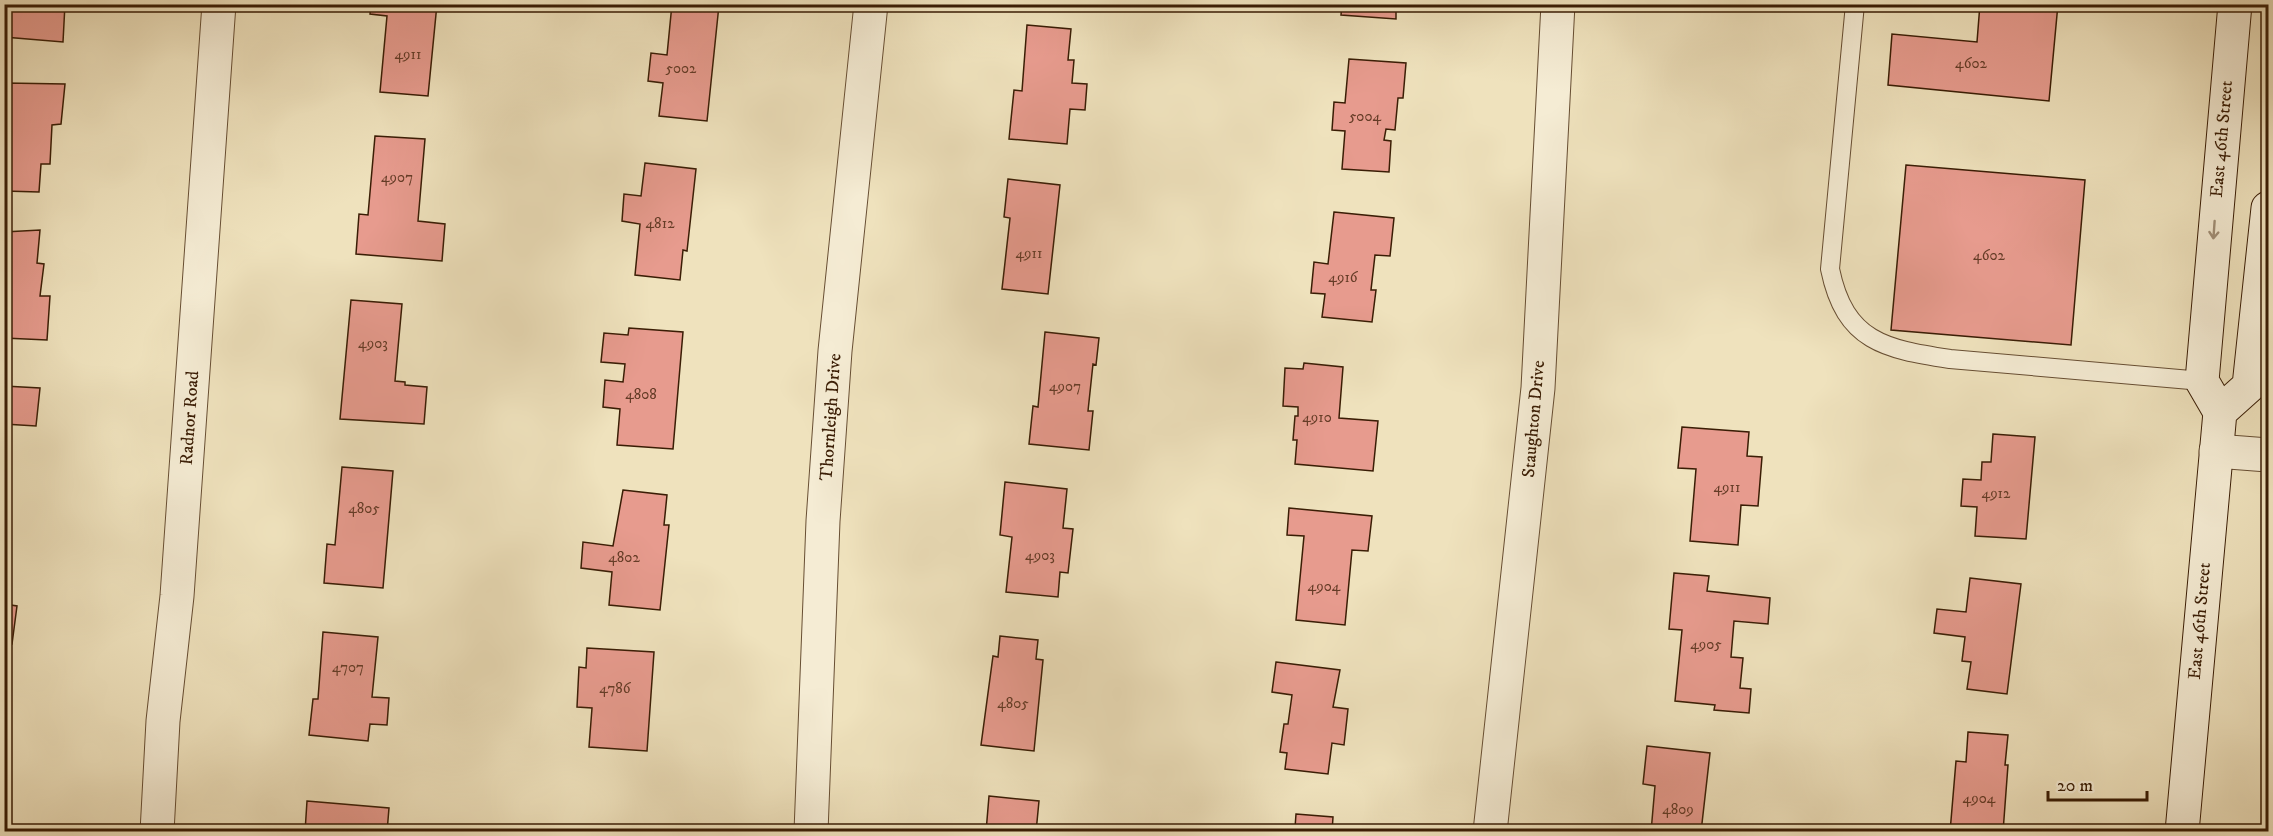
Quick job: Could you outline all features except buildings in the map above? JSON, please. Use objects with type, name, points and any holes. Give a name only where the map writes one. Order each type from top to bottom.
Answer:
[{"type":"street","name":"Radnor Road","points":[[157,831],[163,721],[177,596],[219,4]]},
{"type":"street","name":"Thornleigh Drive","points":[[811,831],[823,521],[835,351],[871,4]]},
{"type":"street","name":"Staughton Drive","points":[[1490,831],[1538,388],[1558,4]]},
{"type":"street","name":"East 46th Street","points":[[2202,381],[2235,4]]},
{"type":"street","points":[[2202,381],[2220,411],[2249,386],[2268,208]]},
{"type":"street","name":"East 46th Street","points":[[2182,831],[2220,411]]},
{"type":"street","points":[[2216,451],[2268,455]]},
{"type":"lane","points":[[1855,4],[1830,269],[1839,300],[1849,317],[1876,342],[1916,354],[2202,381]]}]
